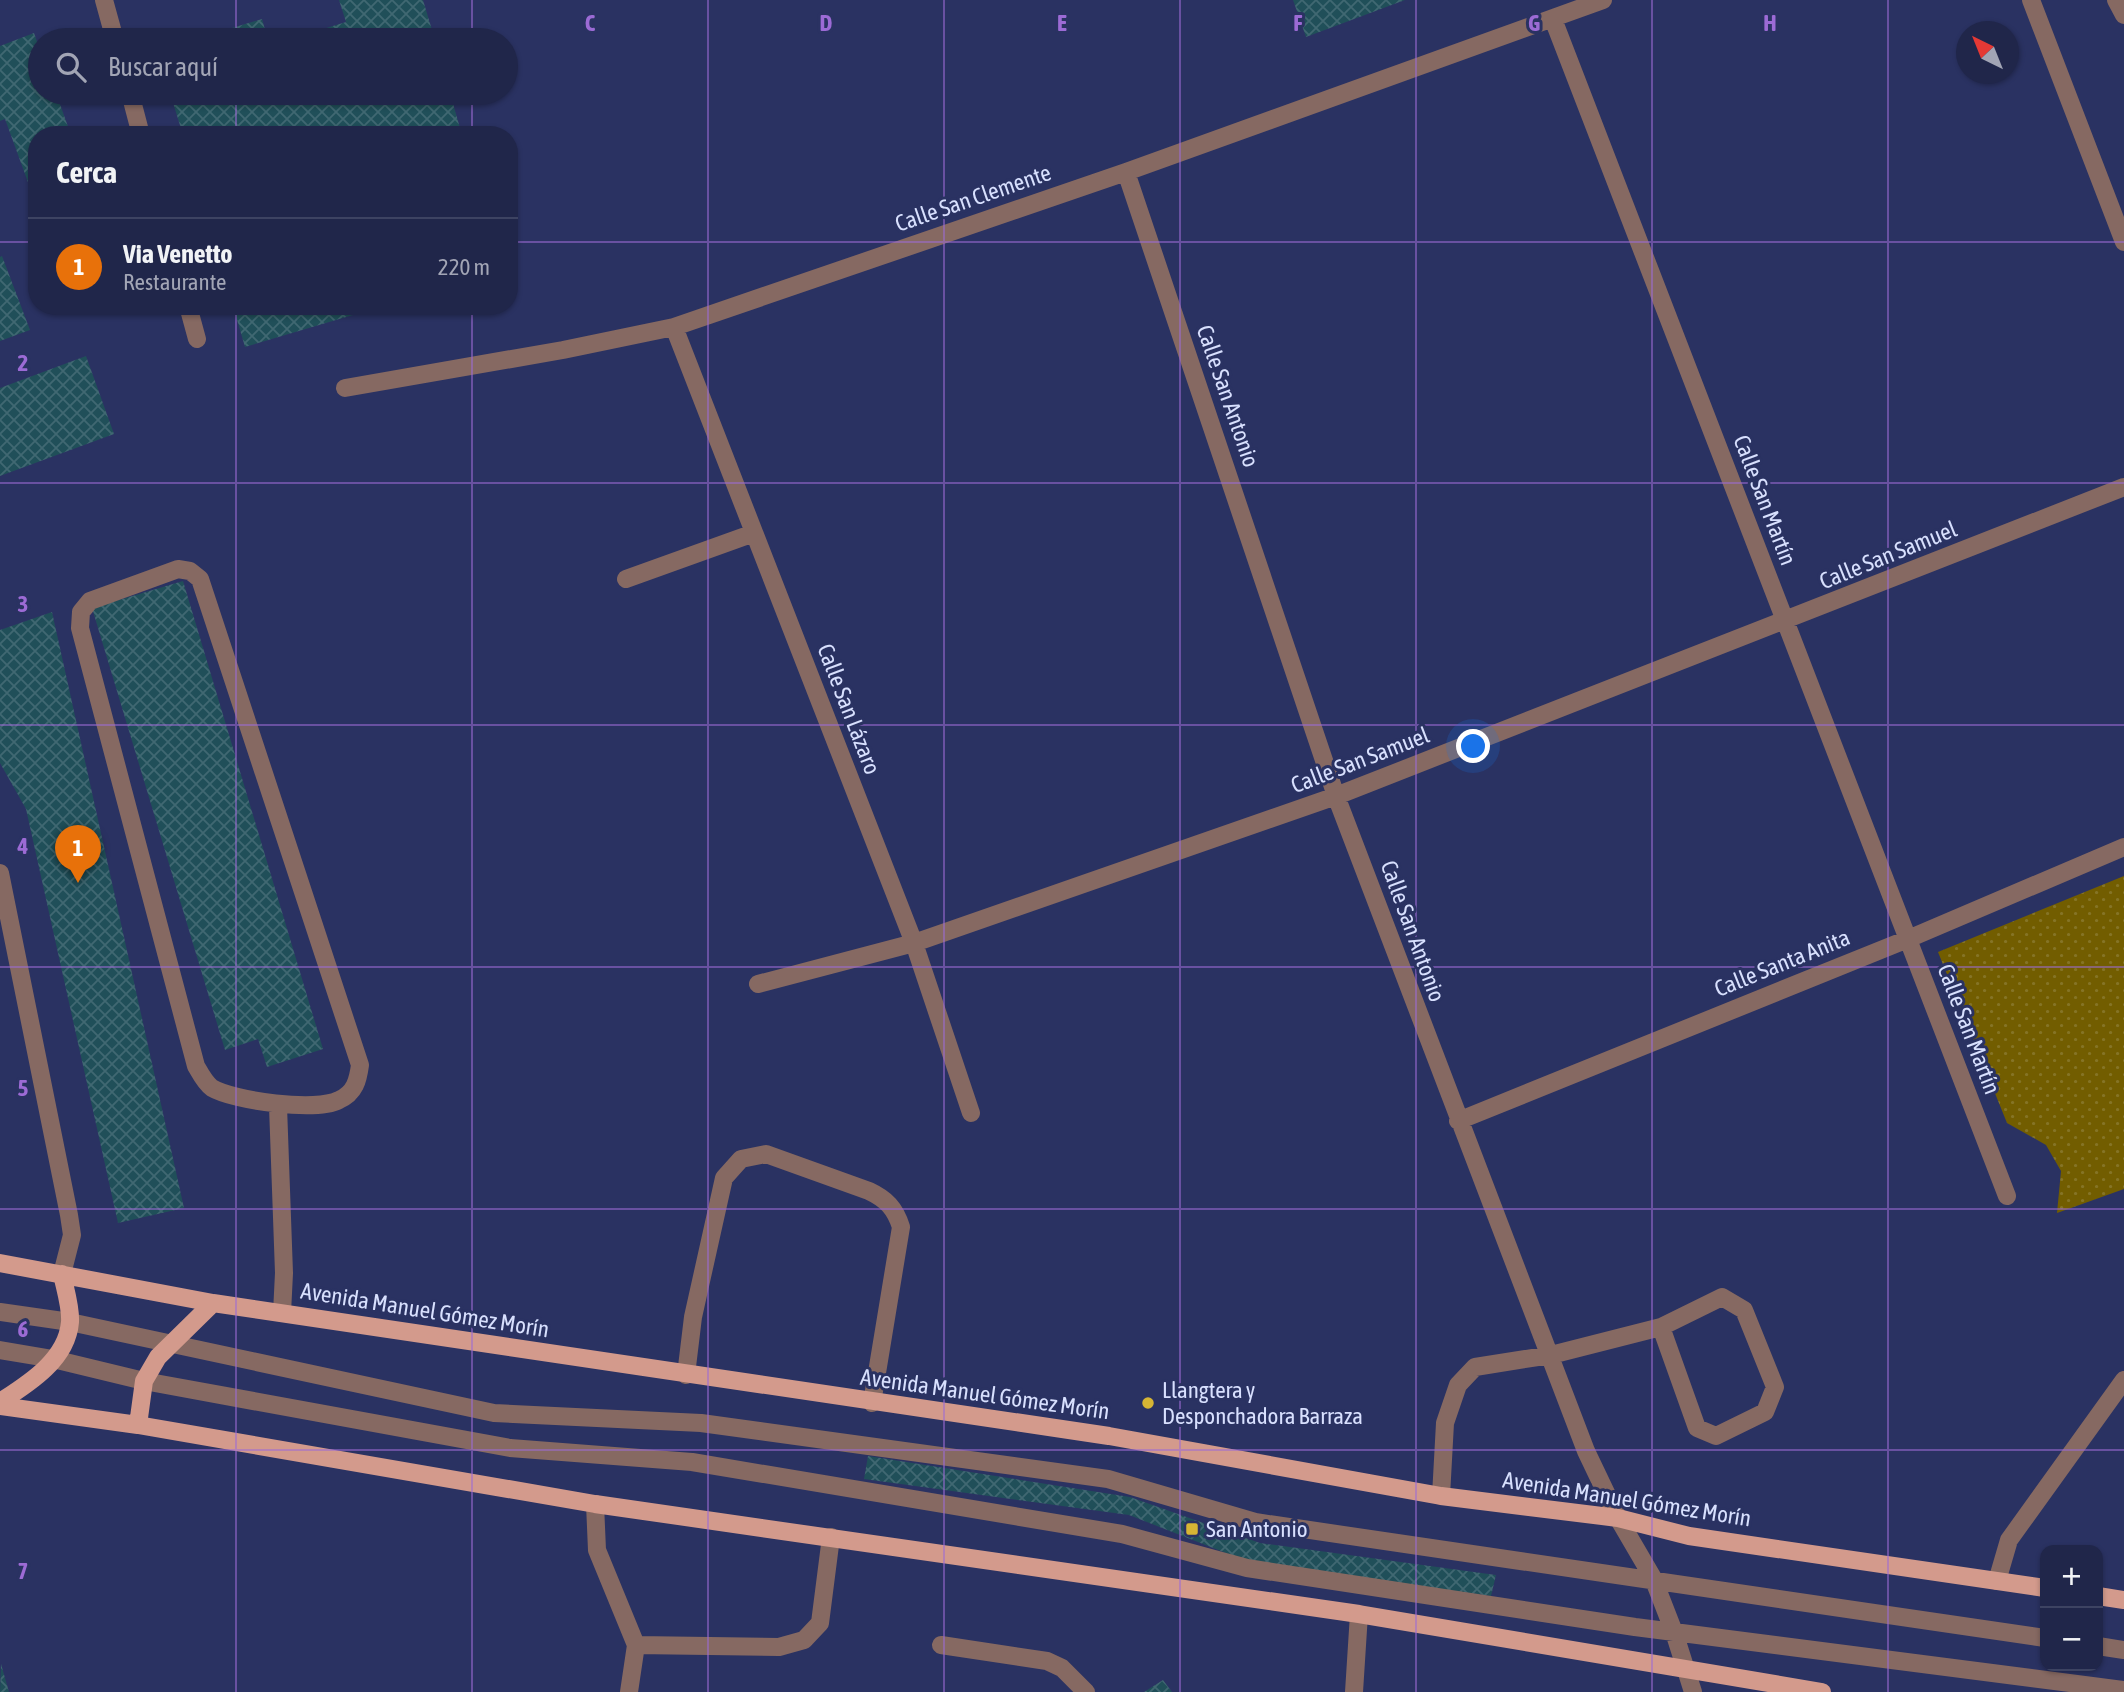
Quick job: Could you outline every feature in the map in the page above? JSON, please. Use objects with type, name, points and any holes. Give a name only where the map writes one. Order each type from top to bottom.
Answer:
[{"type":"main road","name":"Avenida Manuel Gómez Morín","points":[[0,1263],[213,1303],[872,1403],[1109,1436],[1441,1496],[1618,1518],[1689,1536],[2040,1587]]},
{"type":"main road","points":[[0,1404],[36,1379],[65,1339],[70,1322],[62,1274]]},
{"type":"main road","points":[[138,1425],[144,1381],[158,1357],[213,1303]]},
{"type":"main road","points":[[0,1404],[138,1425],[595,1504],[1359,1614],[1822,1692]]},
{"type":"main road","points":[[2103,1597],[2124,1600]]},
{"type":"street","points":[[104,0],[112,28]]},
{"type":"street","name":"Calle San Clemente","points":[[345,388],[563,350],[674,327],[1126,172],[1603,0]]},
{"type":"street","points":[[2031,0],[2124,242]]},
{"type":"street","points":[[2116,0],[2124,15]]},
{"type":"street","name":"Calle San Martín","points":[[1552,19],[2007,1196]]},
{"type":"street","points":[[133,105],[139,126]]},
{"type":"street","name":"Calle San Antonio","points":[[1126,172],[1336,796],[1586,1451],[1618,1518],[1653,1578],[1693,1692]]},
{"type":"street","points":[[190,315],[197,339]]},
{"type":"street","name":"Calle San Lázaro","points":[[674,327],[914,943],[971,1113]]},
{"type":"street","name":"Calle San Samuel","points":[[758,984],[914,943],[1336,796],[1786,622],[2124,487]]},
{"type":"street","points":[[626,579],[754,533]]},
{"type":"street","points":[[178,569],[190,571],[200,579],[360,1065],[356,1085],[339,1101],[278,1106],[223,1093],[208,1086],[196,1066],[80,628],[80,612],[90,601],[178,569]]},
{"type":"street","name":"Calle Santa Anita","points":[[1458,1121],[1908,939],[2124,847]]},
{"type":"street","points":[[0,873],[69,1214],[72,1235],[62,1274]]},
{"type":"street","points":[[278,1106],[284,1273],[282,1313]]},
{"type":"street","points":[[686,1375],[693,1317],[724,1178],[741,1159],[766,1154],[869,1191],[883,1198],[896,1211],[901,1227],[872,1403]]},
{"type":"street","points":[[1441,1496],[1445,1423],[1458,1385],[1475,1367],[1551,1355],[1661,1327],[1722,1297],[1737,1303],[1744,1310],[1775,1387],[1765,1412],[1717,1436],[1697,1427],[1661,1327]]},
{"type":"street","points":[[0,1312],[70,1322],[494,1413],[701,1423],[1108,1479],[1255,1521],[2040,1637]]},
{"type":"street","points":[[0,1350],[53,1359],[144,1381],[510,1448],[692,1462],[1122,1534],[1247,1568],[1674,1632],[2124,1690]]},
{"type":"street","points":[[1997,1581],[2009,1540],[2124,1380]]},
{"type":"street","points":[[595,1504],[597,1550],[636,1645],[629,1692]]},
{"type":"street","points":[[636,1645],[779,1647],[804,1640],[820,1623],[831,1537]]},
{"type":"street","points":[[1354,1692],[1359,1614]]},
{"type":"street","points":[[942,1645],[1047,1661],[1062,1668],[1086,1692]]},
{"type":"street","points":[[2103,1647],[2124,1650]]},
{"type":"shaded area","points":[[2124,876],[2124,1189],[2057,1213],[2061,1171],[2046,1145],[2007,1123],[1938,952]]},
{"type":"building","points":[[339,0],[423,0],[431,28],[326,28],[346,22]]},
{"type":"building","points":[[1293,0],[1405,0],[1306,37]]},
{"type":"building","points":[[262,19],[265,28],[232,28]]},
{"type":"building","points":[[28,35],[28,105],[60,105],[68,126],[28,126],[28,182],[5,119],[0,121],[0,46]]},
{"type":"building","points":[[174,105],[453,105],[459,126],[180,126]]},
{"type":"building","points":[[2,256],[30,330],[0,341],[0,257]]},
{"type":"building","points":[[236,315],[353,315],[245,347]]},
{"type":"building","points":[[86,356],[114,434],[0,476],[0,388]]},
{"type":"building","points":[[183,581],[323,1049],[267,1067],[258,1039],[225,1050],[92,608]]},
{"type":"building","points":[[52,612],[184,1208],[118,1223],[26,809],[0,763],[0,630]]},
{"type":"building","name":"San Antonio","points":[[868,1456],[1130,1497],[1260,1543],[1496,1575],[1491,1596],[1254,1564],[1129,1515],[864,1479]]},
{"type":"building","points":[[1,1664],[9,1692],[0,1692]]},
{"type":"building","points":[[1163,1680],[1172,1692],[1144,1692]]},
{"type":"place","name":"Via Venetto","points":[[78,883]]},
{"type":"place","name":"Llangtera y Desponchadora Barraza","points":[[1148,1403]]},
{"type":"place","name":"San Antonio","points":[[1192,1529]]}]
